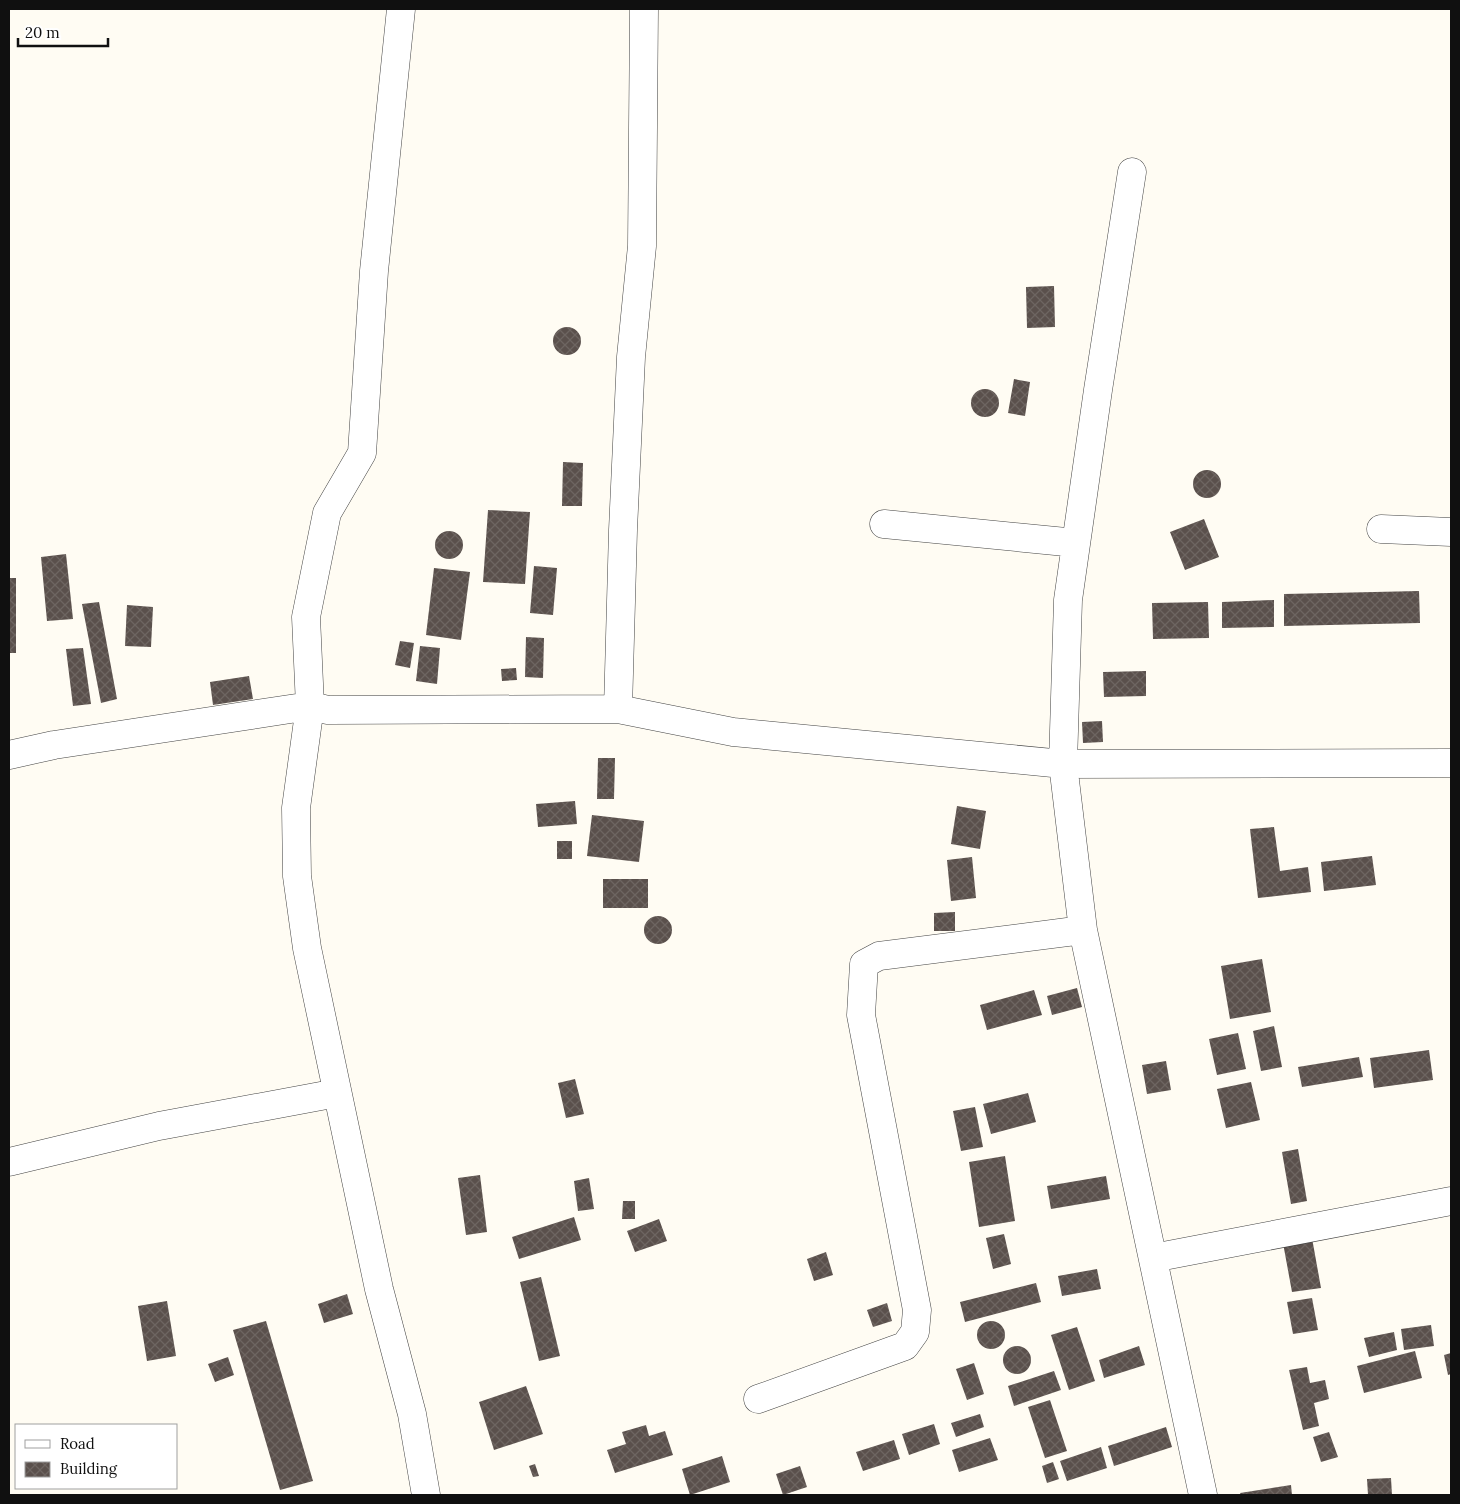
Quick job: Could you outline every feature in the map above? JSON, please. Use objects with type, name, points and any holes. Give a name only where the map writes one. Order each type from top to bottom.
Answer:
[{"type":"street","points":[[402,9],[374,271],[362,453],[327,514],[306,617],[310,706],[296,808],[297,876],[307,948],[337,1093],[379,1290],[412,1414],[426,1495]]},
{"type":"street","points":[[618,709],[623,530],[631,357],[642,246],[644,9]]},
{"type":"street","points":[[1132,172],[1068,600],[1064,764],[1083,930],[1153,1258],[1200,1495]]},
{"type":"street","points":[[884,524],[1076,543]]},
{"type":"street","points":[[1381,529],[1451,532]]},
{"type":"street","points":[[9,755],[54,745],[310,706],[328,710],[618,709],[733,732],[1064,764],[1451,763]]},
{"type":"street","points":[[758,1399],[905,1346],[915,1332],[917,1310],[861,1015],[864,964],[879,956],[1083,930]]},
{"type":"street","points":[[9,1162],[159,1126],[337,1093]]},
{"type":"street","points":[[1153,1258],[1451,1201]]},
{"type":"building","points":[[1054,286],[1055,327],[1027,328],[1026,287]]},
{"type":"building","points":[[567,327],[577,331],[581,341],[577,351],[567,355],[557,351],[553,341],[557,331]]},
{"type":"building","points":[[1014,379],[1030,382],[1025,416],[1008,413]]},
{"type":"building","points":[[985,389],[995,393],[999,403],[995,413],[985,417],[975,413],[971,403],[975,393]]},
{"type":"building","points":[[563,462],[583,463],[582,506],[562,506]]},
{"type":"building","points":[[1207,470],[1217,474],[1221,484],[1217,494],[1207,498],[1197,494],[1193,484],[1197,474]]},
{"type":"building","points":[[488,510],[530,512],[525,584],[483,582]]},
{"type":"building","points":[[1204,519],[1219,557],[1185,570],[1170,532]]},
{"type":"building","points":[[449,531],[459,535],[463,545],[459,555],[449,559],[439,555],[435,545],[439,535]]},
{"type":"building","points":[[66,554],[73,619],[47,621],[41,557]]},
{"type":"building","points":[[534,566],[557,568],[553,615],[530,613]]},
{"type":"building","points":[[434,568],[470,572],[461,640],[426,635]]},
{"type":"building","points":[[9,578],[16,578],[16,653],[9,653]]},
{"type":"building","points":[[1419,591],[1420,623],[1284,626],[1284,594]]},
{"type":"building","points":[[1274,600],[1274,627],[1222,628],[1222,602]]},
{"type":"building","points":[[99,602],[117,699],[101,703],[82,604]]},
{"type":"building","points":[[1208,602],[1209,638],[1153,639],[1152,603]]},
{"type":"building","points":[[127,605],[153,607],[151,647],[125,646]]},
{"type":"building","points":[[526,637],[544,638],[543,678],[525,677]]},
{"type":"building","points":[[400,641],[414,643],[410,668],[395,665]]},
{"type":"building","points":[[420,646],[440,648],[437,684],[416,681]]},
{"type":"building","points":[[83,648],[91,704],[73,706],[66,649]]},
{"type":"building","points":[[516,668],[517,680],[502,681],[501,669]]},
{"type":"building","points":[[1146,671],[1146,696],[1104,697],[1103,672]]},
{"type":"building","points":[[249,676],[253,699],[213,705],[210,682]]},
{"type":"building","points":[[1102,721],[1103,742],[1083,743],[1082,722]]},
{"type":"building","points":[[598,758],[615,758],[614,799],[597,799]]},
{"type":"building","points":[[575,801],[577,824],[538,827],[536,804]]},
{"type":"building","points":[[957,806],[986,811],[980,849],[951,844]]},
{"type":"building","points":[[592,815],[644,821],[639,862],[587,856]]},
{"type":"building","points":[[1274,827],[1280,871],[1308,867],[1311,892],[1258,898],[1250,829]]},
{"type":"building","points":[[557,841],[572,841],[572,859],[557,859]]},
{"type":"building","points":[[1372,856],[1376,885],[1324,891],[1321,862]]},
{"type":"building","points":[[972,857],[976,898],[951,901],[947,860]]},
{"type":"building","points":[[603,879],[648,879],[648,908],[603,908]]},
{"type":"building","points":[[955,912],[955,931],[934,931],[934,913]]},
{"type":"building","points":[[658,916],[668,920],[672,930],[668,940],[658,944],[648,940],[644,930],[648,920]]},
{"type":"building","points":[[1262,959],[1271,1012],[1230,1019],[1221,966]]},
{"type":"building","points":[[1077,988],[1082,1007],[1052,1015],[1047,996]]},
{"type":"building","points":[[1034,990],[1042,1015],[987,1030],[980,1005]]},
{"type":"building","points":[[1274,1026],[1282,1067],[1261,1071],[1253,1031]]},
{"type":"building","points":[[1238,1033],[1246,1069],[1217,1075],[1209,1039]]},
{"type":"building","points":[[1429,1050],[1433,1080],[1374,1088],[1370,1058]]},
{"type":"building","points":[[1359,1057],[1363,1077],[1302,1087],[1298,1067]]},
{"type":"building","points":[[1166,1061],[1171,1090],[1147,1094],[1142,1065]]},
{"type":"building","points":[[575,1079],[584,1114],[566,1118],[558,1083]]},
{"type":"building","points":[[1251,1082],[1260,1120],[1226,1128],[1217,1089]]},
{"type":"building","points":[[1028,1093],[1036,1122],[991,1134],[983,1104]]},
{"type":"building","points":[[975,1107],[983,1147],[961,1151],[953,1111]]},
{"type":"building","points":[[1298,1149],[1307,1201],[1291,1204],[1282,1152]]},
{"type":"building","points":[[1005,1156],[1015,1221],[979,1227],[969,1162]]},
{"type":"building","points":[[480,1175],[487,1232],[466,1235],[458,1178]]},
{"type":"building","points":[[1106,1176],[1110,1199],[1051,1209],[1047,1186]]},
{"type":"building","points":[[589,1178],[594,1209],[578,1211],[574,1181]]},
{"type":"building","points":[[623,1201],[635,1201],[635,1219],[622,1219]]},
{"type":"building","points":[[574,1217],[581,1240],[519,1259],[512,1237]]},
{"type":"building","points":[[659,1219],[667,1241],[635,1252],[627,1231]]},
{"type":"building","points":[[1004,1234],[1011,1264],[993,1269],[986,1238]]},
{"type":"building","points":[[1312,1238],[1321,1288],[1292,1292],[1283,1243]]},
{"type":"building","points":[[826,1252],[833,1275],[814,1281],[807,1259]]},
{"type":"building","points":[[1097,1269],[1101,1289],[1062,1296],[1058,1276]]},
{"type":"building","points":[[541,1277],[560,1356],[539,1361],[520,1282]]},
{"type":"building","points":[[1036,1283],[1041,1302],[965,1322],[960,1302]]},
{"type":"building","points":[[347,1294],[353,1314],[324,1323],[318,1304]]},
{"type":"building","points":[[1312,1298],[1318,1330],[1293,1334],[1287,1302]]},
{"type":"building","points":[[167,1301],[176,1356],[147,1361],[138,1306]]},
{"type":"building","points":[[887,1303],[892,1321],[873,1327],[867,1310]]},
{"type":"building","points":[[266,1321],[313,1481],[280,1490],[233,1330]]},
{"type":"building","points":[[991,1321],[1001,1325],[1005,1335],[1001,1345],[991,1349],[981,1345],[977,1335],[981,1325]]},
{"type":"building","points":[[1431,1325],[1434,1346],[1404,1350],[1401,1329]]},
{"type":"building","points":[[1077,1327],[1095,1381],[1069,1390],[1051,1335]]},
{"type":"building","points":[[1394,1332],[1397,1350],[1369,1357],[1364,1338]]},
{"type":"building","points":[[1017,1346],[1027,1350],[1031,1360],[1027,1370],[1017,1374],[1007,1370],[1003,1360],[1007,1350]]},
{"type":"building","points":[[1139,1346],[1145,1365],[1104,1378],[1099,1360]]},
{"type":"building","points":[[1415,1351],[1422,1378],[1364,1393],[1357,1366]]},
{"type":"building","points":[[1451,1353],[1451,1374],[1448,1375],[1444,1355]]},
{"type":"building","points":[[228,1357],[234,1375],[215,1382],[208,1364]]},
{"type":"building","points":[[974,1363],[984,1394],[967,1400],[956,1369]]},
{"type":"building","points":[[1307,1367],[1310,1383],[1325,1380],[1329,1399],[1314,1403],[1319,1426],[1303,1430],[1289,1370]]},
{"type":"building","points":[[1054,1371],[1061,1390],[1014,1406],[1008,1386]]},
{"type":"building","points":[[526,1386],[543,1434],[494,1450],[479,1402]]},
{"type":"building","points":[[1050,1400],[1067,1451],[1045,1458],[1028,1407]]},
{"type":"building","points":[[980,1414],[984,1427],[956,1437],[951,1423]]},
{"type":"building","points":[[934,1424],[940,1444],[909,1455],[902,1434]]},
{"type":"building","points":[[646,1425],[649,1436],[665,1431],[673,1455],[615,1473],[607,1450],[626,1444],[622,1432]]},
{"type":"building","points":[[1166,1427],[1172,1447],[1114,1466],[1108,1446]]},
{"type":"building","points":[[1329,1432],[1338,1457],[1321,1462],[1313,1437]]},
{"type":"building","points":[[990,1438],[998,1460],[959,1472],[952,1450]]},
{"type":"building","points":[[894,1440],[900,1459],[863,1471],[856,1452]]},
{"type":"building","points":[[1101,1447],[1107,1468],[1067,1481],[1060,1461]]},
{"type":"building","points":[[722,1456],[730,1482],[690,1495],[682,1469]]},
{"type":"building","points":[[1053,1462],[1059,1479],[1047,1483],[1042,1466]]},
{"type":"building","points":[[535,1464],[539,1476],[533,1477],[529,1466]]},
{"type":"building","points":[[800,1466],[807,1487],[783,1495],[776,1474]]},
{"type":"building","points":[[1391,1478],[1392,1495],[1368,1495],[1367,1479]]},
{"type":"building","points":[[1291,1485],[1292,1495],[1241,1495],[1240,1493]]}]
